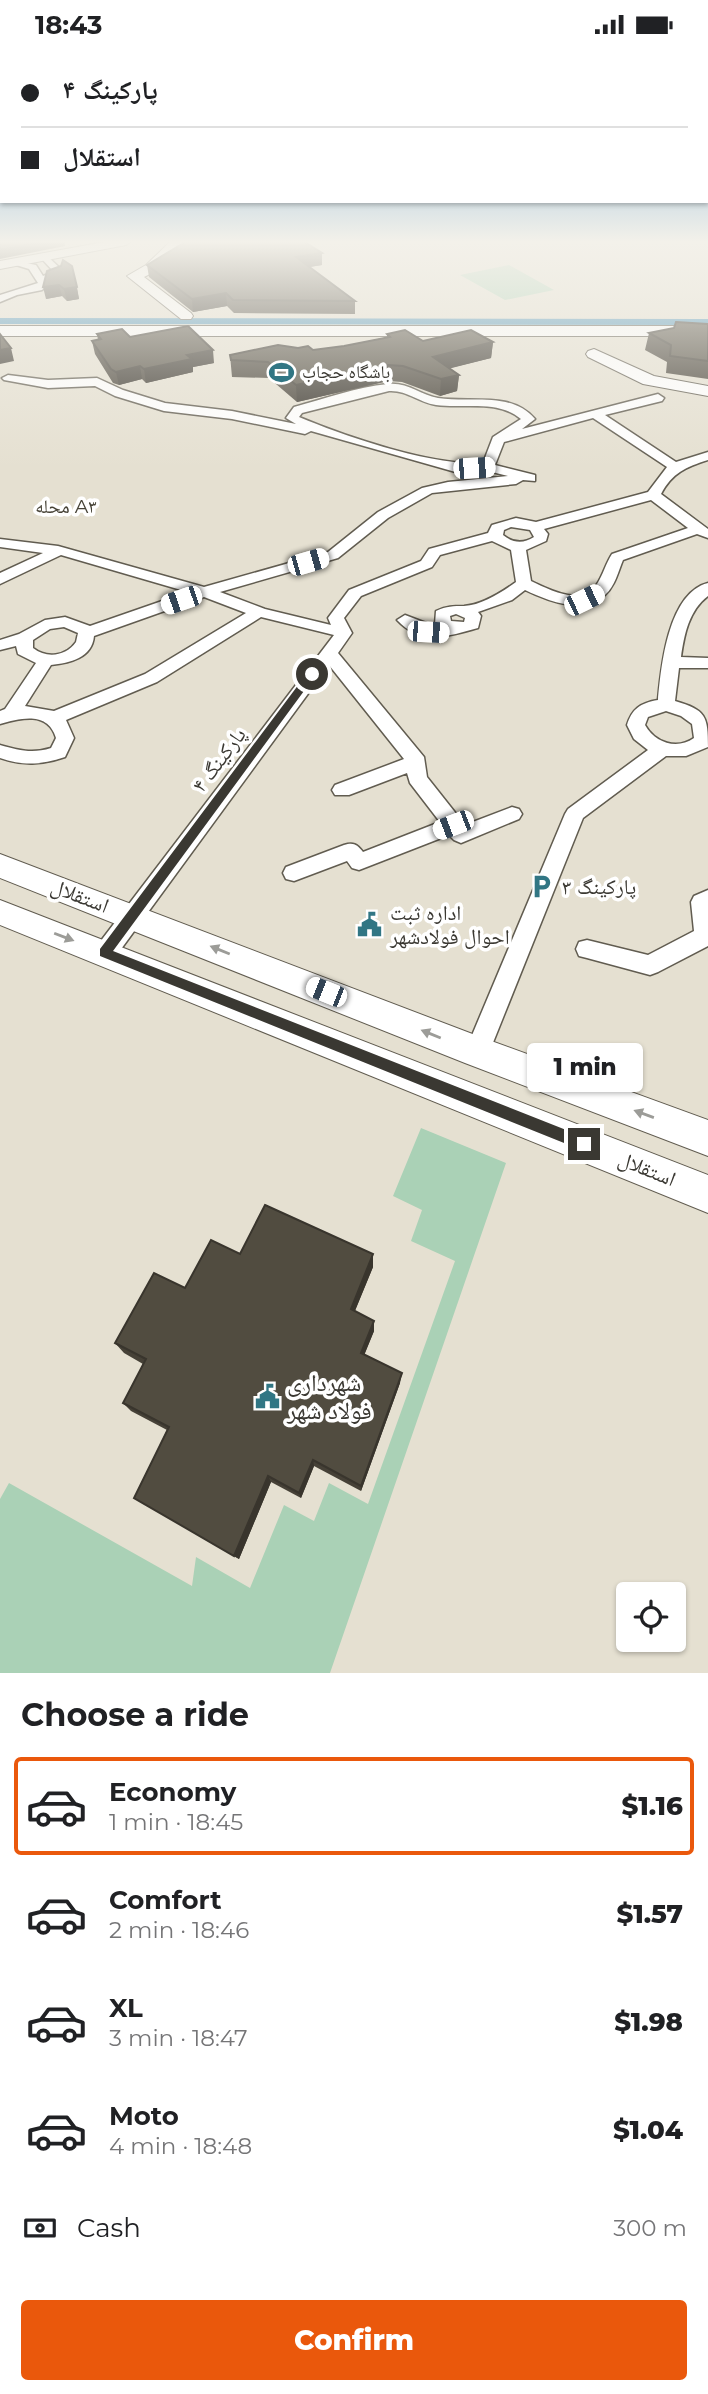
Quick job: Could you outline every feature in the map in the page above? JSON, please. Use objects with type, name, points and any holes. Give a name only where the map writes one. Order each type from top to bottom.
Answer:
[{"type":"street","points":[[0,317],[40,317]]},
{"type":"street","points":[[597,317],[708,317]]},
{"type":"street","points":[[0,331],[708,331]]},
{"type":"street","points":[[594,353],[649,380],[708,391]]},
{"type":"street","points":[[8,377],[23,382],[48,384],[97,382],[119,393],[164,407],[232,415],[328,434],[459,469],[488,467],[530,478],[436,487],[408,498],[344,543],[334,555],[204,592],[86,633]]},
{"type":"street","points":[[328,434],[292,418],[298,410],[383,388],[401,387],[433,401],[505,405],[521,410],[529,419],[498,440],[488,467]]},
{"type":"street","points":[[498,440],[658,398]]},
{"type":"street","points":[[595,414],[674,466]]},
{"type":"street","points":[[495,536],[497,528],[507,523],[522,523],[535,527],[653,495],[674,466],[708,456]]},
{"type":"street","points":[[653,495],[703,532]]},
{"type":"street","points":[[495,536],[503,543],[518,547],[538,542],[541,534],[535,527]]},
{"type":"street","points":[[524,583],[551,597],[584,600],[598,593],[617,558],[703,532]]},
{"type":"street","points":[[344,633],[337,618],[355,593],[427,564],[435,552],[495,536]]},
{"type":"street","points":[[0,543],[58,550],[204,592],[259,612],[344,633]]},
{"type":"street","points":[[518,547],[524,583]]},
{"type":"street","points":[[0,579],[58,550]]},
{"type":"street","points":[[405,620],[428,632],[451,633],[457,629],[468,628],[474,622],[473,616],[466,611],[506,597],[524,583]]},
{"type":"street","points":[[666,705],[670,662],[692,601],[708,588]]},
{"type":"street","points":[[54,718],[151,678],[259,612]]},
{"type":"street","points":[[0,645],[25,639],[37,628],[54,623],[75,624],[86,633]]},
{"type":"street","points":[[25,639],[24,650],[28,654],[46,660],[68,657],[77,652],[84,646],[86,633]]},
{"type":"street","name":"پارکینگ ۴","points":[[105,953],[344,633]]},
{"type":"street","points":[[328,652],[417,762],[417,778],[461,835],[512,814]]},
{"type":"street","points":[[6,716],[46,660]]},
{"type":"street","points":[[670,662],[708,663]]},
{"type":"street","points":[[666,705],[678,707],[698,718],[707,734],[704,741],[687,750],[663,749],[644,739],[636,725],[640,713],[666,705]]},
{"type":"street","points":[[0,751],[10,756],[37,758],[58,752],[65,738],[64,729],[54,718],[29,712],[6,716]]},
{"type":"street","points":[[477,1052],[575,814],[663,749]]},
{"type":"street","points":[[342,790],[417,762]]},
{"type":"street","points":[[294,873],[351,851],[359,862],[453,825]]},
{"type":"street","name":"استقلال","points":[[0,866],[477,1052],[708,1138]]},
{"type":"street","points":[[586,949],[650,965],[706,936],[702,902],[708,899]]},
{"type":"street","name":"استقلال","points":[[0,912],[708,1194]]},
{"type":"green space","points":[[421,1128],[506,1163],[330,1673],[0,1673],[0,1499],[9,1483],[192,1586],[196,1557],[250,1588],[284,1505],[314,1521],[329,1483],[368,1504],[455,1261],[411,1241],[422,1210],[393,1196]]},
{"type":"building","points":[[676,322],[708,324],[708,361],[670,356],[671,345],[649,333],[674,328]]},
{"type":"building","points":[[188,326],[213,350],[187,355],[192,359],[144,369],[140,366],[116,372],[111,369],[92,341],[101,339],[97,334],[122,329],[130,337]]},
{"type":"building","points":[[405,330],[423,341],[471,330],[493,342],[433,357],[459,375],[441,379],[403,366],[388,365],[296,385],[268,362],[231,360],[230,355],[278,345],[298,348],[308,346],[313,350],[344,346],[390,337],[387,334]]},
{"type":"building","points":[[0,334],[11,348],[0,350]]},
{"type":"building","name":"شهرداری فولاد شهر","points":[[265,1205],[373,1254],[351,1309],[374,1321],[361,1353],[402,1373],[361,1486],[313,1460],[299,1493],[268,1476],[234,1556],[134,1498],[169,1427],[123,1403],[146,1359],[115,1343],[154,1273],[185,1288],[211,1240],[240,1254]]},
{"type":"waterway","points":[[0,321],[708,322]]},
{"type":"place","name":"باشگاه حجاب","points":[[282,372]]},
{"type":"place","name":"پارکینگ ۳","points":[[542,887]]},
{"type":"place","name":"اداره ثبت احوال فولادشهر","points":[[370,925]]},
{"type":"place","name":"شهرداری فولاد شهر","points":[[267,1397]]},
{"type":"district","name":"محله A۳","points":[[66,506]]},
{"type":"route","points":[[312,674],[105,953],[584,1144]]}]
